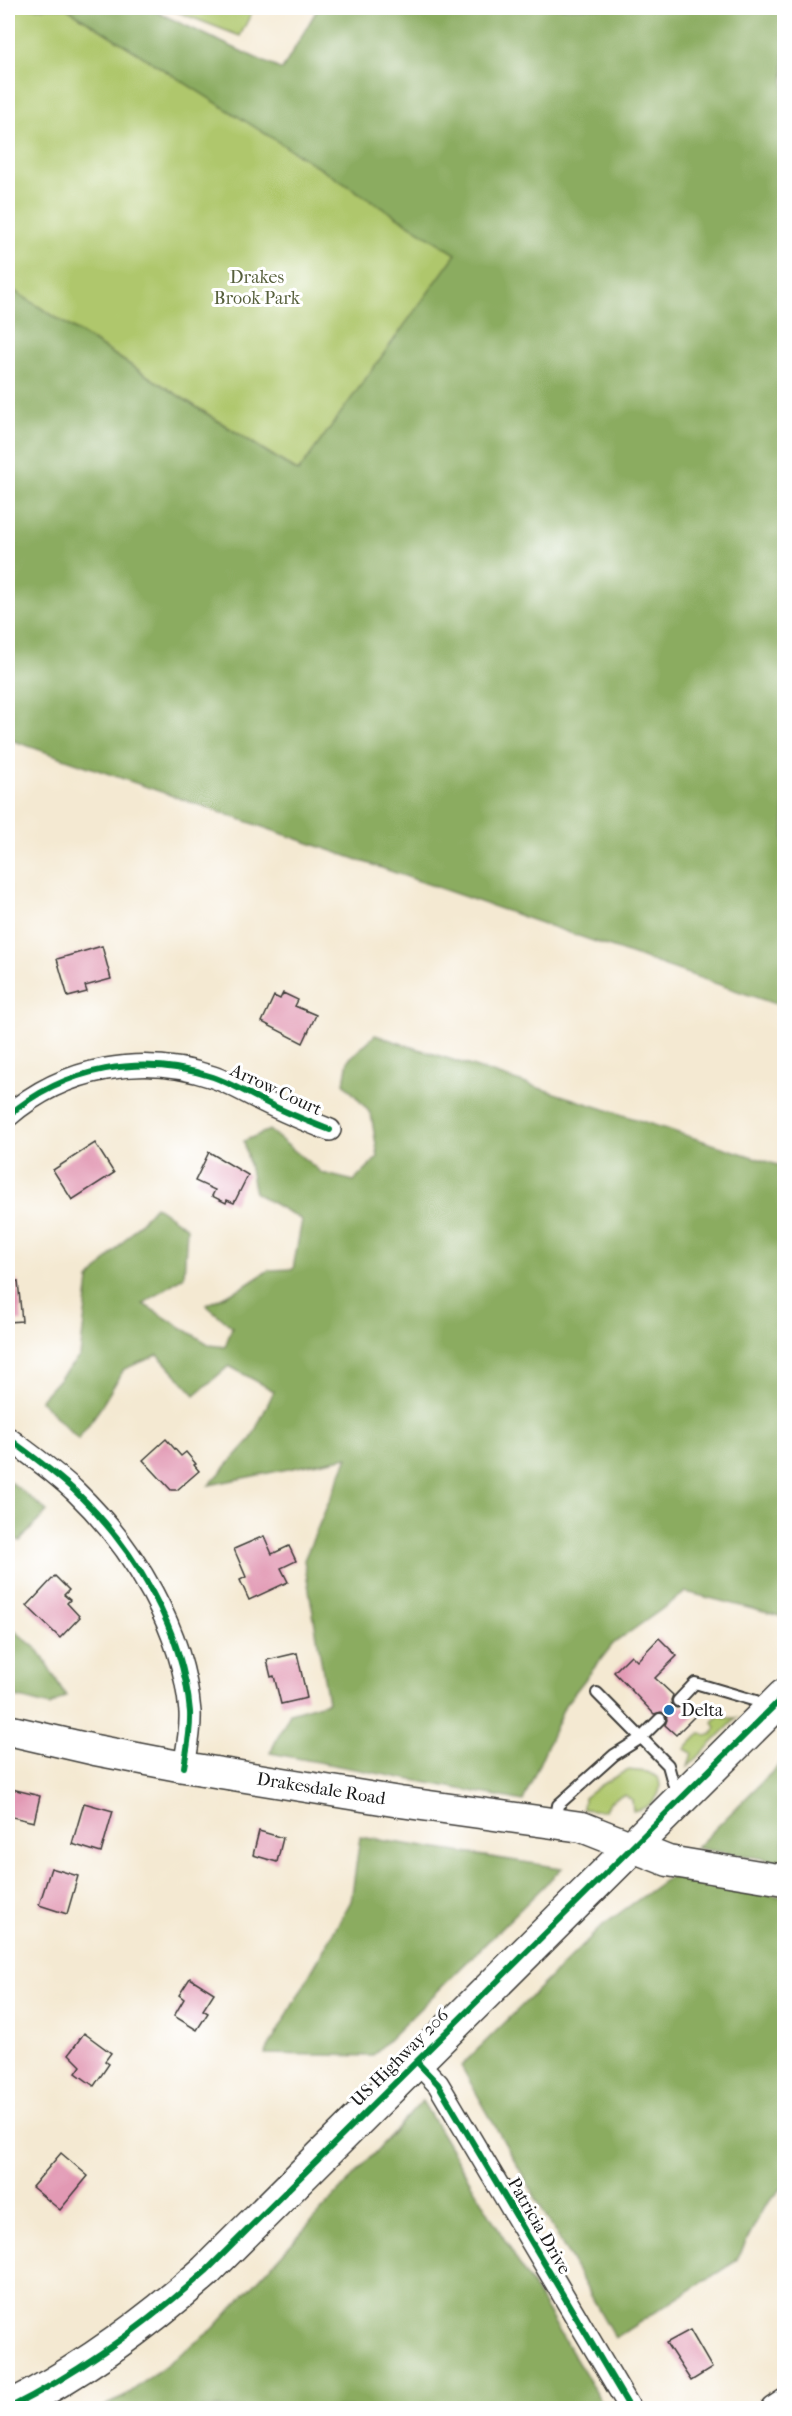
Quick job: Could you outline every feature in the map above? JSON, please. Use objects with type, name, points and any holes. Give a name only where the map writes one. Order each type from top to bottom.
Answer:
[{"type":"highway","name":"US Highway 206","points":[[9,2409],[89,2362],[174,2299],[230,2248],[776,1704]]},
{"type":"main road","name":"Drakesdale Road","points":[[8,1730],[184,1767],[400,1802],[591,1829],[668,1861],[784,1880]]},
{"type":"street","name":"Arrow Court","points":[[8,1116],[44,1091],[84,1074],[119,1066],[159,1066],[214,1078],[291,1115],[330,1130]]},
{"type":"street","points":[[8,1438],[75,1491],[96,1513],[121,1544],[148,1586],[164,1618],[176,1650],[188,1697],[190,1720],[184,1767]]},
{"type":"street","name":"Patricia Drive","points":[[417,2062],[438,2084],[630,2409]]},
{"type":"street","points":[[772,2409],[784,2400]]},
{"type":"lane","points":[[678,1701],[695,1683],[756,1701],[776,1704]]},
{"type":"lane","points":[[597,1693],[668,1765],[673,1783],[685,1796]]},
{"type":"lane","points":[[555,1823],[558,1805],[614,1755],[641,1738],[660,1719]]},
{"type":"green space","name":"Drakes Brook Park","points":[[8,8],[66,8],[457,254],[299,472],[8,287]]},
{"type":"green space","points":[[66,8],[148,8],[282,70],[318,8],[784,8],[784,1007],[8,739],[8,287],[298,472],[456,254]]},
{"type":"green space","points":[[167,8],[254,8],[240,36]]},
{"type":"green space","points":[[375,1035],[784,1167],[784,1617],[686,1592],[613,1644],[565,1705],[523,1801],[270,1753],[290,1713],[328,1702],[304,1560],[348,1457],[209,1485],[251,1439],[274,1391],[229,1366],[195,1395],[158,1355],[124,1369],[78,1439],[40,1400],[80,1356],[89,1280],[155,1206],[187,1228],[184,1276],[143,1304],[210,1345],[225,1347],[232,1327],[206,1305],[243,1287],[269,1270],[293,1269],[302,1220],[255,1193],[244,1141],[269,1130],[322,1173],[354,1181],[378,1157],[371,1114],[344,1083],[348,1060]]},
{"type":"green space","points":[[8,1480],[47,1511],[20,1541],[8,1535]]},
{"type":"green space","points":[[8,1625],[39,1651],[66,1696],[50,1706],[8,1695]]},
{"type":"green space","points":[[720,1714],[724,1718],[737,1718],[688,1767],[692,1753],[685,1749],[701,1733],[706,1736],[712,1734],[716,1728],[713,1722]]},
{"type":"green space","points":[[784,1760],[784,1862],[696,1848]]},
{"type":"green space","points":[[627,1770],[647,1772],[658,1777],[660,1789],[651,1804],[633,1811],[632,1800],[625,1795],[613,1800],[605,1811],[583,1809],[584,1798]]},
{"type":"green space","points":[[360,1837],[562,1868],[372,2056],[265,2054],[351,1901]]},
{"type":"green space","points":[[671,1876],[784,1897],[784,2011],[781,2017],[784,2018],[784,2186],[764,2207],[736,2261],[615,2338],[461,2066],[603,1925]]},
{"type":"green space","points":[[422,2101],[605,2408],[99,2408],[124,2397],[213,2329]]},
{"type":"building","points":[[102,946],[111,979],[85,986],[87,992],[68,997],[57,959]]},
{"type":"building","points":[[283,993],[298,1000],[295,1006],[316,1015],[303,1043],[262,1022],[274,996],[280,999]]},
{"type":"building","points":[[95,1143],[114,1173],[72,1200],[53,1170]]},
{"type":"building","points":[[209,1152],[248,1175],[234,1203],[227,1200],[226,1203],[212,1196],[215,1190],[195,1181]]},
{"type":"building","points":[[8,1281],[18,1281],[22,1321],[8,1322]]},
{"type":"building","points":[[166,1439],[181,1456],[186,1452],[199,1471],[177,1490],[171,1490],[143,1460]]},
{"type":"building","points":[[264,1536],[272,1554],[289,1546],[296,1561],[281,1568],[288,1582],[249,1600],[240,1580],[246,1577],[234,1549]]},
{"type":"building","points":[[55,1576],[69,1590],[64,1595],[70,1600],[67,1603],[80,1617],[60,1638],[27,1606]]},
{"type":"building","points":[[659,1638],[677,1656],[655,1678],[673,1695],[672,1706],[677,1708],[684,1706],[695,1716],[676,1735],[665,1725],[666,1714],[661,1712],[654,1714],[614,1672],[631,1655],[637,1661]]},
{"type":"building","points":[[297,1653],[307,1698],[281,1704],[274,1676],[271,1677],[267,1660]]},
{"type":"building","points":[[8,1788],[40,1796],[34,1822],[8,1816]]},
{"type":"building","points":[[84,1803],[113,1811],[101,1853],[72,1844]]},
{"type":"building","points":[[259,1831],[283,1838],[277,1862],[253,1855]]},
{"type":"building","points":[[51,1868],[78,1876],[67,1914],[39,1905]]},
{"type":"building","points":[[190,1978],[214,1993],[203,2010],[208,2013],[197,2030],[174,2016],[184,1999],[179,1995]]},
{"type":"building","points":[[84,2033],[111,2053],[105,2061],[109,2064],[94,2086],[76,2073],[81,2066],[69,2054]]},
{"type":"building","points":[[61,2153],[88,2176],[60,2210],[32,2187]]},
{"type":"building","points":[[690,2330],[712,2368],[691,2381],[666,2343]]},
{"type":"cycle path","points":[[8,1116],[30,1099],[79,1076],[105,1069],[159,1066],[213,1077],[330,1130]]},
{"type":"cycle path","points":[[8,1438],[60,1478],[98,1514],[136,1565],[152,1593],[178,1651],[186,1681],[190,1719],[184,1767]]},
{"type":"cycle path","points":[[9,2408],[62,2379],[112,2346],[206,2271],[784,1696]]},
{"type":"cycle path","points":[[417,2062],[438,2084],[630,2408]]},
{"type":"place","name":"Delta","points":[[669,1710]]}]
